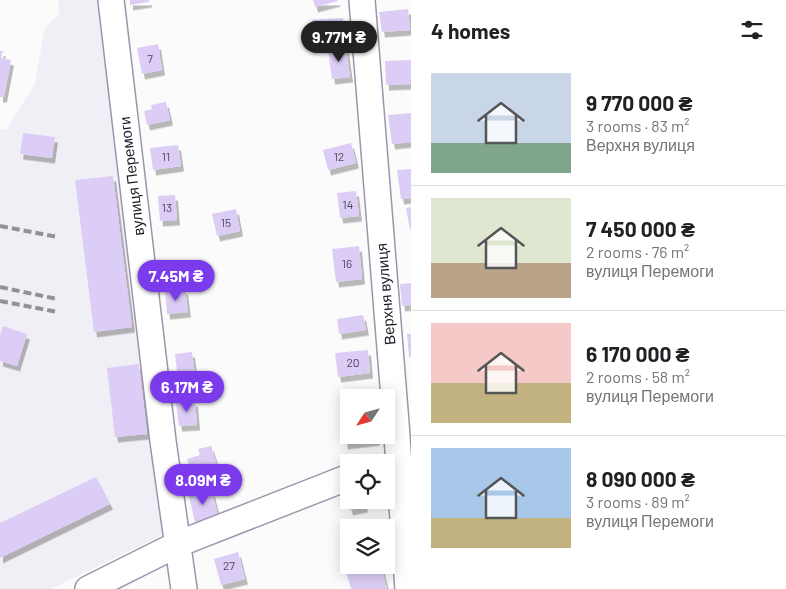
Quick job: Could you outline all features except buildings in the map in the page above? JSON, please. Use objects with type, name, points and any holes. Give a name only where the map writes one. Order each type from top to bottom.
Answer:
[{"type":"street","name":"вулиця Перемоги","points":[[111,0],[163,441],[184,589]]},
{"type":"street","name":"Верхня вулиця","points":[[362,0],[404,422],[394,454]]},
{"type":"street","points":[[88,589],[178,544],[340,481]]},
{"type":"street","name":"Верхня вулиця","points":[[395,484],[408,589]]},
{"type":"shaded area","points":[[58,0],[97,0],[164,534],[51,589],[0,589],[0,129],[6,130],[35,84],[44,30],[59,13]]},
{"type":"railway","points":[[0,226],[58,237]]},
{"type":"railway","points":[[0,287],[57,299]]},
{"type":"railway","points":[[0,301],[58,312]]}]
